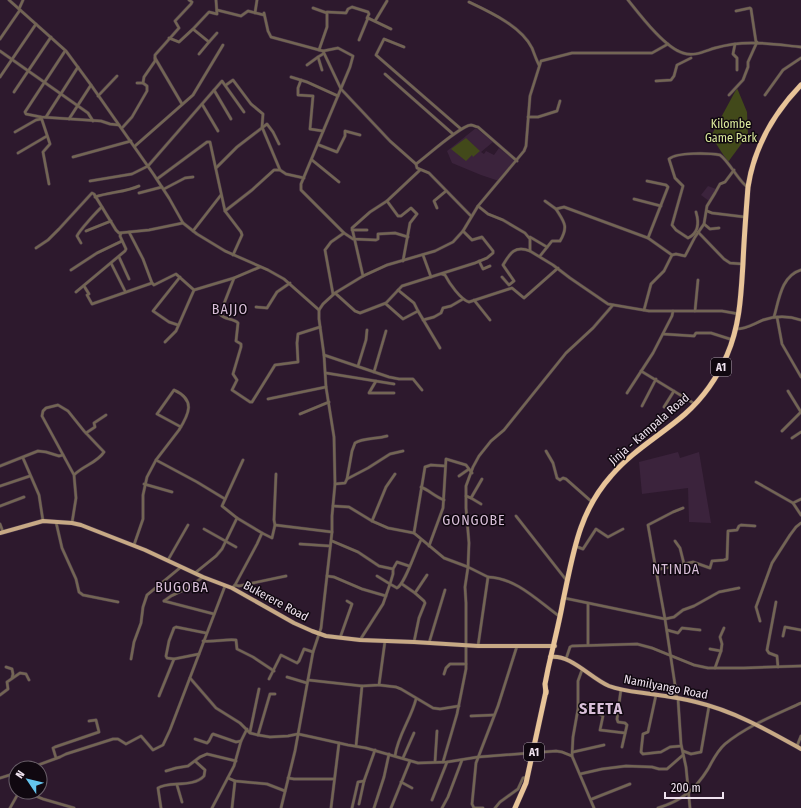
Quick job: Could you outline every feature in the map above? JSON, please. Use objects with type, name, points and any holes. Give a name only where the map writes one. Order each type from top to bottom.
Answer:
[{"type":"highway","name":"Jinja - Kampala Road","points":[[554,646],[575,545],[580,528],[592,502],[605,482],[618,468],[636,451],[680,418],[695,404],[713,381],[733,340],[739,314],[748,188],[755,157],[771,124],[782,107],[801,85]]},
{"type":"highway","name":"Jinja - Kampala Road","points":[[515,808],[524,789],[533,754],[546,693],[559,616],[562,610]]},
{"type":"main road","name":"Bukerere Road","points":[[1,532],[43,521],[72,523],[134,546],[225,586],[233,587],[272,612],[301,626],[318,633],[340,638],[478,646],[554,646]]},
{"type":"main road","name":"Namilyango Road","points":[[552,657],[566,659],[606,684],[621,689],[709,705],[741,717],[799,748]]},
{"type":"street","points":[[9,0],[66,51],[135,146],[163,188],[183,223],[193,231],[233,255],[277,274],[290,283],[319,310]]},
{"type":"street","points":[[0,39],[20,10],[22,0]]},
{"type":"street","points":[[143,82],[144,77],[154,63],[156,55],[169,38],[178,30],[179,28],[175,21],[192,3],[190,0]]},
{"type":"street","points":[[169,38],[179,42],[191,30],[193,30],[209,12],[217,14],[216,0]]},
{"type":"street","points":[[256,13],[257,0]]},
{"type":"street","points":[[628,0],[646,22],[668,44],[680,52],[690,54],[735,44],[757,42],[801,47]]},
{"type":"street","points":[[375,21],[387,1]]},
{"type":"street","points":[[469,2],[498,17],[517,30],[531,47],[539,66]]},
{"type":"street","points":[[313,8],[326,12],[346,13],[348,9],[352,7],[368,12],[369,14],[359,40]]},
{"type":"street","points":[[729,95],[743,80],[748,67],[748,62],[757,42],[751,9],[736,11]]},
{"type":"street","points":[[217,10],[241,16],[248,11],[264,14],[271,37],[322,52],[338,48],[353,56],[319,145],[304,178],[301,190],[344,233],[353,239],[376,240],[378,239],[378,234],[395,234],[408,237]]},
{"type":"street","points":[[307,65],[322,52],[327,27],[326,12]]},
{"type":"street","points":[[367,18],[391,29]]},
{"type":"street","points":[[0,77],[36,24]]},
{"type":"street","points":[[193,30],[209,42]]},
{"type":"street","points":[[199,54],[218,33]]},
{"type":"street","points":[[14,92],[51,37]]},
{"type":"street","points":[[404,47],[384,39],[376,55],[461,129]]},
{"type":"street","points":[[281,808],[298,734],[312,652],[321,628],[330,546],[332,541],[335,484],[334,437],[326,387],[326,373],[318,314],[319,310],[334,294],[363,276],[382,267],[423,256],[448,245],[458,237],[478,206],[526,149],[530,96],[539,66],[543,60],[564,54],[652,53],[668,44]]},
{"type":"street","points":[[735,44],[733,54],[737,58],[737,70]]},
{"type":"street","points":[[135,146],[193,95],[223,45]]},
{"type":"street","points":[[0,51],[77,104],[90,114],[94,121]]},
{"type":"street","points":[[41,118],[25,113],[66,51]]},
{"type":"street","points":[[322,52],[341,89],[390,141],[416,164],[420,170],[429,173],[472,216]]},
{"type":"street","points":[[318,57],[322,70]]},
{"type":"street","points":[[155,58],[182,104]]},
{"type":"street","points":[[656,81],[671,80],[674,76],[677,65],[691,58]]},
{"type":"street","points":[[765,95],[783,70],[801,58]]},
{"type":"street","points":[[46,117],[78,67]]},
{"type":"street","points":[[385,74],[453,134]]},
{"type":"street","points":[[98,96],[117,76]]},
{"type":"street","points":[[291,77],[338,96]]},
{"type":"street","points":[[90,181],[132,174],[148,166],[222,80],[244,112]]},
{"type":"street","points":[[226,85],[233,80],[251,104],[263,114],[262,127],[280,170],[286,174],[304,178]]},
{"type":"street","points":[[301,80],[297,94],[312,95],[313,97],[310,129],[324,131]]},
{"type":"street","points":[[137,83],[143,82]]},
{"type":"street","points":[[122,128],[132,117],[147,90],[147,86],[143,82]]},
{"type":"street","points":[[68,119],[91,85]]},
{"type":"street","points":[[214,90],[230,119]]},
{"type":"street","points":[[528,117],[538,117],[556,111],[560,101]]},
{"type":"street","points":[[202,104],[218,132]]},
{"type":"street","points":[[15,132],[36,120],[46,117],[101,121],[119,125]]},
{"type":"street","points":[[41,118],[50,145],[43,151],[49,184]]},
{"type":"street","points":[[216,168],[237,147],[268,124],[279,144]]},
{"type":"street","points":[[416,164],[453,134],[472,125],[478,127],[517,161]]},
{"type":"street","points":[[319,145],[337,152],[345,136],[345,131],[360,135]]},
{"type":"street","points":[[18,153],[47,136]]},
{"type":"street","points":[[73,157],[131,141]]},
{"type":"street","points":[[157,179],[208,142],[210,144],[216,168],[225,211],[242,235],[233,255]]},
{"type":"street","points":[[696,212],[699,225],[693,234],[688,238],[676,230],[672,225],[683,186],[675,178],[669,161],[670,158],[688,154],[718,154],[722,156],[734,170],[744,186],[748,188]]},
{"type":"street","points":[[312,160],[339,182]]},
{"type":"street","points":[[225,211],[252,190],[274,170],[280,170]]},
{"type":"street","points":[[363,276],[353,239],[352,230],[354,226],[387,201],[420,170]]},
{"type":"street","points":[[556,209],[562,207],[572,210],[648,238],[672,255],[676,254],[682,256],[687,254],[698,232],[704,224],[709,203],[719,186],[725,182],[734,170]]},
{"type":"street","points":[[139,193],[163,188],[185,178],[193,177]]},
{"type":"street","points":[[647,180],[666,185],[668,187],[648,238]]},
{"type":"street","points":[[95,197],[139,186]]},
{"type":"street","points":[[437,208],[434,201],[446,191]]},
{"type":"street","points":[[36,248],[48,240],[93,193],[117,232],[149,230],[183,223]]},
{"type":"street","points":[[193,231],[222,194]]},
{"type":"street","points":[[634,199],[661,206]]},
{"type":"street","points":[[387,201],[398,216],[401,216],[411,208],[417,214],[410,223],[403,261]]},
{"type":"street","points":[[540,256],[552,241],[560,242],[564,234],[564,220],[556,209],[544,201]]},
{"type":"street","points":[[478,206],[488,214],[503,220],[529,237],[547,246]]},
{"type":"street","points":[[81,243],[77,236],[78,233],[96,212],[102,208]]},
{"type":"street","points":[[707,211],[712,214],[746,217]]},
{"type":"street","points":[[86,231],[111,222]]},
{"type":"street","points":[[704,224],[710,229],[719,228]]},
{"type":"street","points":[[352,230],[367,230]]},
{"type":"street","points":[[344,233],[331,242],[325,250],[334,294],[358,313],[386,304],[402,286],[479,261],[493,253],[482,237],[472,240],[463,230]]},
{"type":"street","points":[[76,292],[119,257],[126,249],[120,236],[121,232]]},
{"type":"street","points":[[129,232],[143,259],[152,282],[156,285],[176,274],[194,290]]},
{"type":"street","points":[[698,232],[729,262],[743,264]]},
{"type":"street","points":[[529,237],[530,251]]},
{"type":"street","points":[[71,270],[97,253],[122,241]]},
{"type":"street","points":[[502,277],[509,285],[514,280],[503,265],[513,251],[522,248],[540,256],[606,303],[644,310],[722,311],[739,314]]},
{"type":"street","points":[[644,310],[653,280],[664,271],[672,255]]},
{"type":"street","points":[[423,256],[431,277]]},
{"type":"street","points":[[119,257],[130,279]]},
{"type":"street","points":[[479,261],[484,269],[490,266]]},
{"type":"street","points":[[111,263],[125,291]]},
{"type":"street","points":[[165,342],[173,335],[194,290],[234,278],[261,267]]},
{"type":"street","points":[[441,274],[445,275],[450,284],[463,299],[468,302],[512,288],[524,298],[558,268]]},
{"type":"street","points":[[801,270],[793,274],[784,285],[775,317],[782,344],[801,377]]},
{"type":"street","points":[[178,325],[169,322],[153,311],[180,277]]},
{"type":"street","points":[[234,278],[220,314],[222,317],[232,319],[238,323],[236,341],[241,344],[241,347],[233,374],[237,380],[232,390],[250,402],[252,402],[275,365],[298,362],[298,334],[320,327]]},
{"type":"street","points":[[694,311],[698,280]]},
{"type":"street","points":[[84,286],[89,294],[87,295],[92,304],[152,282]]},
{"type":"street","points":[[256,307],[267,308],[277,292],[290,283]]},
{"type":"street","points":[[398,290],[414,303],[440,348]]},
{"type":"street","points":[[423,320],[434,317],[441,313],[442,308],[451,306],[463,299]]},
{"type":"street","points":[[474,300],[490,320]]},
{"type":"street","points":[[386,304],[404,319],[418,311]]},
{"type":"street","points":[[443,762],[459,706],[466,664],[465,587],[468,567],[468,543],[466,486],[477,459],[491,441],[504,430],[566,353],[593,328],[613,305]]},
{"type":"street","points":[[627,393],[663,334],[673,311]]},
{"type":"street","points":[[736,329],[749,328],[764,320],[775,317],[801,320]]},
{"type":"street","points":[[358,366],[367,330]]},
{"type":"street","points":[[374,372],[386,332]]},
{"type":"street","points":[[663,334],[694,336],[696,333],[703,332],[733,340]]},
{"type":"street","points":[[324,355],[395,378],[413,379],[422,390]]},
{"type":"street","points":[[641,371],[695,404]]},
{"type":"street","points":[[326,373],[394,384]]},
{"type":"street","points":[[642,406],[656,380]]},
{"type":"street","points":[[376,381],[369,393],[394,393]]},
{"type":"street","points":[[268,399],[326,387]]},
{"type":"street","points":[[134,546],[143,519],[142,504],[144,484],[156,460],[181,427],[189,413],[189,405],[186,399],[174,390],[157,414],[181,427]]},
{"type":"street","points":[[664,407],[674,390]]},
{"type":"street","points":[[782,431],[801,412],[788,391]]},
{"type":"street","points":[[300,414],[329,402]]},
{"type":"street","points":[[72,523],[76,498],[74,475],[42,416],[44,410],[55,405],[68,411],[104,452],[95,462],[74,475]]},
{"type":"street","points":[[86,433],[95,427],[94,423],[106,415]]},
{"type":"street","points":[[792,438],[801,432]]},
{"type":"street","points":[[347,479],[355,443],[362,440],[387,436]]},
{"type":"street","points":[[335,484],[344,483],[347,479],[390,454],[403,451]]},
{"type":"street","points":[[546,451],[553,463],[558,479],[566,479],[592,502]]},
{"type":"street","points":[[0,466],[38,452],[46,452],[58,456],[63,455]]},
{"type":"street","points":[[23,458],[39,495],[43,521]]},
{"type":"street","points":[[429,546],[443,508],[445,466],[447,458],[466,465],[472,474]]},
{"type":"street","points":[[156,460],[225,499]]},
{"type":"street","points":[[243,460],[222,508],[272,538],[275,525],[276,474]]},
{"type":"street","points":[[414,533],[421,487],[426,466],[445,466]]},
{"type":"street","points":[[459,476],[469,469]]},
{"type":"street","points":[[372,521],[386,487],[395,474]]},
{"type":"street","points":[[0,486],[30,476]]},
{"type":"street","points":[[471,498],[482,480]]},
{"type":"street","points":[[756,482],[793,503],[801,514]]},
{"type":"street","points":[[144,484],[172,492]]},
{"type":"street","points":[[421,487],[425,488],[436,497],[444,500]]},
{"type":"street","points":[[466,496],[481,504]]},
{"type":"street","points":[[0,506],[24,498]]},
{"type":"street","points":[[793,503],[801,499]]},
{"type":"street","points":[[333,506],[349,507],[372,521],[388,528],[414,533],[444,558],[468,567],[488,577],[509,581],[559,616]]},
{"type":"street","points":[[683,508],[648,524],[666,619],[682,746],[690,794],[690,808]]},
{"type":"street","points":[[516,516],[568,581]]},
{"type":"street","points":[[195,573],[216,556],[238,518]]},
{"type":"street","points":[[56,521],[62,548],[76,579],[79,592],[83,595],[118,602]]},
{"type":"street","points":[[760,621],[756,607],[772,563],[790,535],[801,523]]},
{"type":"street","points":[[0,524],[1,532]]},
{"type":"street","points":[[168,560],[188,525]]},
{"type":"street","points":[[275,525],[332,532]]},
{"type":"street","points":[[656,570],[695,563],[710,568],[712,561],[727,559],[728,531],[737,530],[741,525],[755,526]]},
{"type":"street","points":[[575,545],[583,549],[596,529],[608,537],[623,528]]},
{"type":"street","points":[[204,529],[236,546]]},
{"type":"street","points":[[233,587],[262,532]]},
{"type":"street","points":[[377,576],[397,588],[402,584],[421,540]]},
{"type":"street","points":[[332,541],[358,552],[379,566],[393,569]]},
{"type":"street","points":[[675,541],[680,548],[684,564]]},
{"type":"street","points":[[300,544],[330,546]]},
{"type":"street","points":[[360,640],[383,604],[393,574],[393,569],[397,562],[409,566]]},
{"type":"street","points":[[131,659],[134,642],[141,623],[143,607],[147,595],[182,566]]},
{"type":"street","points":[[415,593],[427,575]]},
{"type":"street","points":[[233,587],[286,576]]},
{"type":"street","points":[[327,576],[334,577],[362,589],[386,596]]},
{"type":"street","points":[[203,577],[188,588],[171,596],[164,602],[214,614]]},
{"type":"street","points":[[478,646],[488,577]]},
{"type":"street","points":[[402,584],[415,593],[425,603],[419,618],[414,642]]},
{"type":"street","points":[[48,761],[113,739],[118,739],[126,744],[142,736],[152,750],[161,746],[165,742],[170,730],[225,586]]},
{"type":"street","points":[[564,598],[666,619],[674,617],[683,610],[694,606],[719,592],[740,588]]},
{"type":"street","points":[[429,643],[445,590]]},
{"type":"street","points":[[340,638],[352,604],[347,600]]},
{"type":"street","points":[[776,602],[767,650],[769,653],[777,656],[778,667]]},
{"type":"street","points":[[588,604],[588,645]]},
{"type":"street","points":[[199,654],[174,659],[167,658],[166,656],[169,641],[174,628],[176,627],[206,633]]},
{"type":"street","points":[[783,636],[785,627],[801,630]]},
{"type":"street","points":[[667,630],[678,633],[682,628],[700,630]]},
{"type":"street","points":[[715,668],[721,651],[722,644],[720,637],[724,628]]},
{"type":"street","points":[[203,641],[216,642],[227,639],[236,640],[237,649],[253,657],[274,671]]},
{"type":"street","points":[[379,685],[385,641]]},
{"type":"street","points":[[566,659],[571,647],[588,645],[637,644],[652,648],[671,657],[694,665],[715,668],[801,666]]},
{"type":"street","points":[[483,808],[474,808],[472,804],[475,766],[498,706],[517,646]]},
{"type":"street","points":[[270,679],[281,655],[297,663],[304,649],[312,652]]},
{"type":"street","points":[[710,649],[721,651]]},
{"type":"street","points":[[159,696],[174,659]]},
{"type":"street","points":[[444,674],[446,668],[450,664],[466,664]]},
{"type":"street","points":[[6,667],[12,669],[12,678]]},
{"type":"street","points":[[582,670],[578,681],[578,704],[576,724],[572,741],[572,756],[592,799],[594,808]]},
{"type":"street","points":[[0,695],[8,690],[7,682],[12,678],[22,673],[26,674],[29,680]]},
{"type":"street","points":[[287,677],[307,682],[396,687],[436,709],[459,706]]},
{"type":"street","points":[[190,678],[214,707],[240,723],[250,732],[258,735],[270,737],[298,734],[375,750],[418,763],[447,762],[478,757],[533,754],[556,751],[572,756]]},
{"type":"street","points":[[356,746],[362,686]]},
{"type":"street","points":[[250,732],[259,689]]},
{"type":"street","points":[[621,689],[617,719],[618,722],[627,724],[622,747]]},
{"type":"street","points":[[258,735],[264,710],[270,694],[275,694]]},
{"type":"street","points":[[656,695],[648,732],[643,734],[641,752],[643,754],[661,752],[670,747],[682,746]]},
{"type":"street","points":[[395,756],[398,740],[413,710],[416,699]]},
{"type":"street","points":[[658,808],[690,794],[708,770],[721,748],[731,740],[755,725],[801,703]]},
{"type":"street","points":[[578,704],[603,716],[600,730],[625,733]]},
{"type":"street","points":[[684,753],[691,754],[701,752],[709,705]]},
{"type":"street","points":[[471,716],[494,715]]},
{"type":"street","points":[[56,758],[53,748],[55,746],[99,732],[96,720],[89,721]]},
{"type":"street","points":[[212,808],[236,761],[241,741],[246,734],[247,729]]},
{"type":"street","points":[[435,762],[437,731]]},
{"type":"street","points":[[246,734],[250,732]]},
{"type":"street","points":[[402,758],[414,733]]},
{"type":"street","points":[[195,739],[207,743],[213,734],[236,742],[241,741]]},
{"type":"street","points":[[799,748],[801,736]]},
{"type":"street","points":[[331,808],[338,743]]},
{"type":"street","points":[[573,752],[604,744]]},
{"type":"street","points":[[359,804],[364,781],[375,750]]},
{"type":"street","points":[[580,774],[626,766],[667,769],[684,753]]},
{"type":"street","points":[[166,771],[188,766],[204,754],[236,761]]},
{"type":"street","points":[[374,808],[384,777],[389,754]]},
{"type":"street","points":[[442,808],[448,797],[462,760]]},
{"type":"street","points":[[161,808],[158,788],[160,786],[177,785],[194,781],[204,776],[204,768],[195,761]]},
{"type":"street","points":[[391,808],[410,761]]},
{"type":"street","points":[[432,800],[447,762]]},
{"type":"street","points":[[495,808],[500,802],[518,789],[523,777],[527,777]]},
{"type":"street","points":[[228,778],[235,781],[267,784],[285,791]]},
{"type":"street","points":[[288,778],[334,779]]},
{"type":"street","points":[[232,808],[235,781]]},
{"type":"street","points":[[352,808],[358,782],[364,781]]},
{"type":"street","points":[[401,782],[412,788]]},
{"type":"street","points":[[592,799],[630,784]]},
{"type":"street","points":[[177,785],[182,802]]},
{"type":"street","points":[[46,800],[74,808]]},
{"type":"shaded area","points":[[476,128],[493,142],[481,152],[484,154],[486,151],[494,155],[499,148],[515,161],[499,180],[481,175],[452,163],[447,151]]},
{"type":"shaded area","points":[[708,186],[716,189],[709,201],[701,195]]},
{"type":"shaded area","points":[[678,452],[680,458],[699,452],[711,523],[689,522],[688,488],[642,494],[639,462]]},
{"type":"green space","name":"Kilombe Game Park","points":[[737,88],[747,112],[748,135],[728,162],[711,136]]},
{"type":"green space","points":[[466,138],[480,151],[473,157],[472,155],[466,161],[451,149]]},
{"type":"district","name":"BAJJO","points":[[230,309]]},
{"type":"district","name":"GONGOBE","points":[[474,520]]},
{"type":"district","name":"NTINDA","points":[[676,569]]},
{"type":"district","name":"BUGOBA","points":[[182,587]]},
{"type":"district","name":"SEETA","points":[[601,708]]}]
